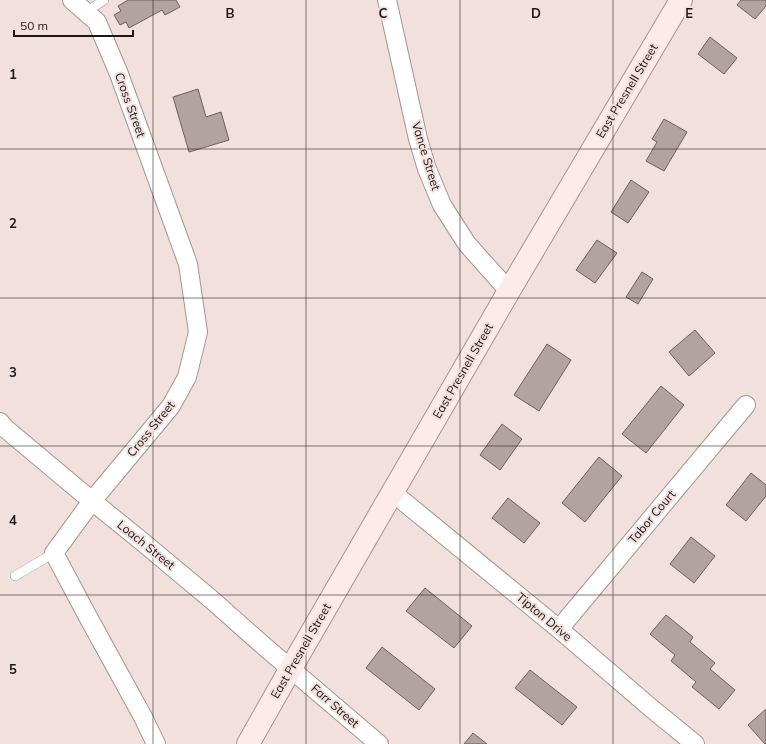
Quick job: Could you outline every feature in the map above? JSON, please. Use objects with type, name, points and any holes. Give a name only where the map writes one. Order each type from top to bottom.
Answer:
[{"type":"main road","name":"East Presnell Street","points":[[248,744],[392,492],[681,0]]},
{"type":"street","name":"Cross Street","points":[[54,553],[92,501],[171,406],[187,378],[198,332],[188,264],[119,74],[97,22],[72,0]]},
{"type":"street","name":"Vance Street","points":[[387,0],[418,139],[427,169],[442,205],[467,244],[509,291]]},
{"type":"street","name":"Tabor Court","points":[[559,629],[746,405]]},
{"type":"street","name":"Loach Street","points":[[0,422],[6,429],[291,668]]},
{"type":"street","name":"Tipton Drive","points":[[392,492],[559,629],[695,744]]},
{"type":"street","points":[[54,553],[143,717],[156,744]]},
{"type":"street","name":"Farr Street","points":[[291,668],[378,744]]},
{"type":"lane","points":[[86,12],[104,0]]},
{"type":"lane","points":[[15,576],[54,553]]},
{"type":"building","points":[[128,0],[176,0],[180,7],[165,15],[162,10],[129,28],[126,22],[120,25],[114,15],[121,11],[118,6]]},
{"type":"building","points":[[741,0],[766,0],[766,6],[755,19],[737,5]]},
{"type":"building","points":[[710,37],[737,58],[724,74],[698,54]]},
{"type":"building","points":[[198,89],[206,117],[221,112],[229,140],[189,152],[173,97]]},
{"type":"building","points":[[664,119],[687,132],[664,171],[646,161],[657,142],[652,139]]},
{"type":"building","points":[[631,180],[649,192],[628,223],[611,212]]},
{"type":"building","points":[[597,240],[617,253],[595,283],[576,270]]},
{"type":"building","points":[[642,272],[653,279],[638,304],[626,297]]},
{"type":"building","points":[[695,330],[715,353],[689,376],[669,352]]},
{"type":"building","points":[[547,344],[571,360],[539,411],[514,395]]},
{"type":"building","points":[[661,386],[684,405],[646,453],[622,434]]},
{"type":"building","points":[[502,424],[522,439],[500,470],[480,455]]},
{"type":"building","points":[[599,457],[622,476],[585,522],[562,503]]},
{"type":"building","points":[[751,473],[766,485],[766,496],[746,521],[726,505]]},
{"type":"building","points":[[508,498],[540,523],[524,543],[492,518]]},
{"type":"building","points":[[691,537],[715,556],[694,583],[670,564]]},
{"type":"building","points":[[425,588],[472,626],[454,648],[406,611]]},
{"type":"building","points":[[666,615],[693,637],[690,642],[715,663],[710,669],[735,690],[719,709],[692,687],[696,682],[671,661],[675,655],[650,634]]},
{"type":"building","points":[[382,647],[435,689],[419,710],[366,668]]},
{"type":"building","points":[[530,670],[577,707],[562,725],[515,688]]},
{"type":"building","points":[[766,709],[766,744],[765,744],[748,725]]},
{"type":"building","points":[[473,733],[487,744],[464,744]]}]
